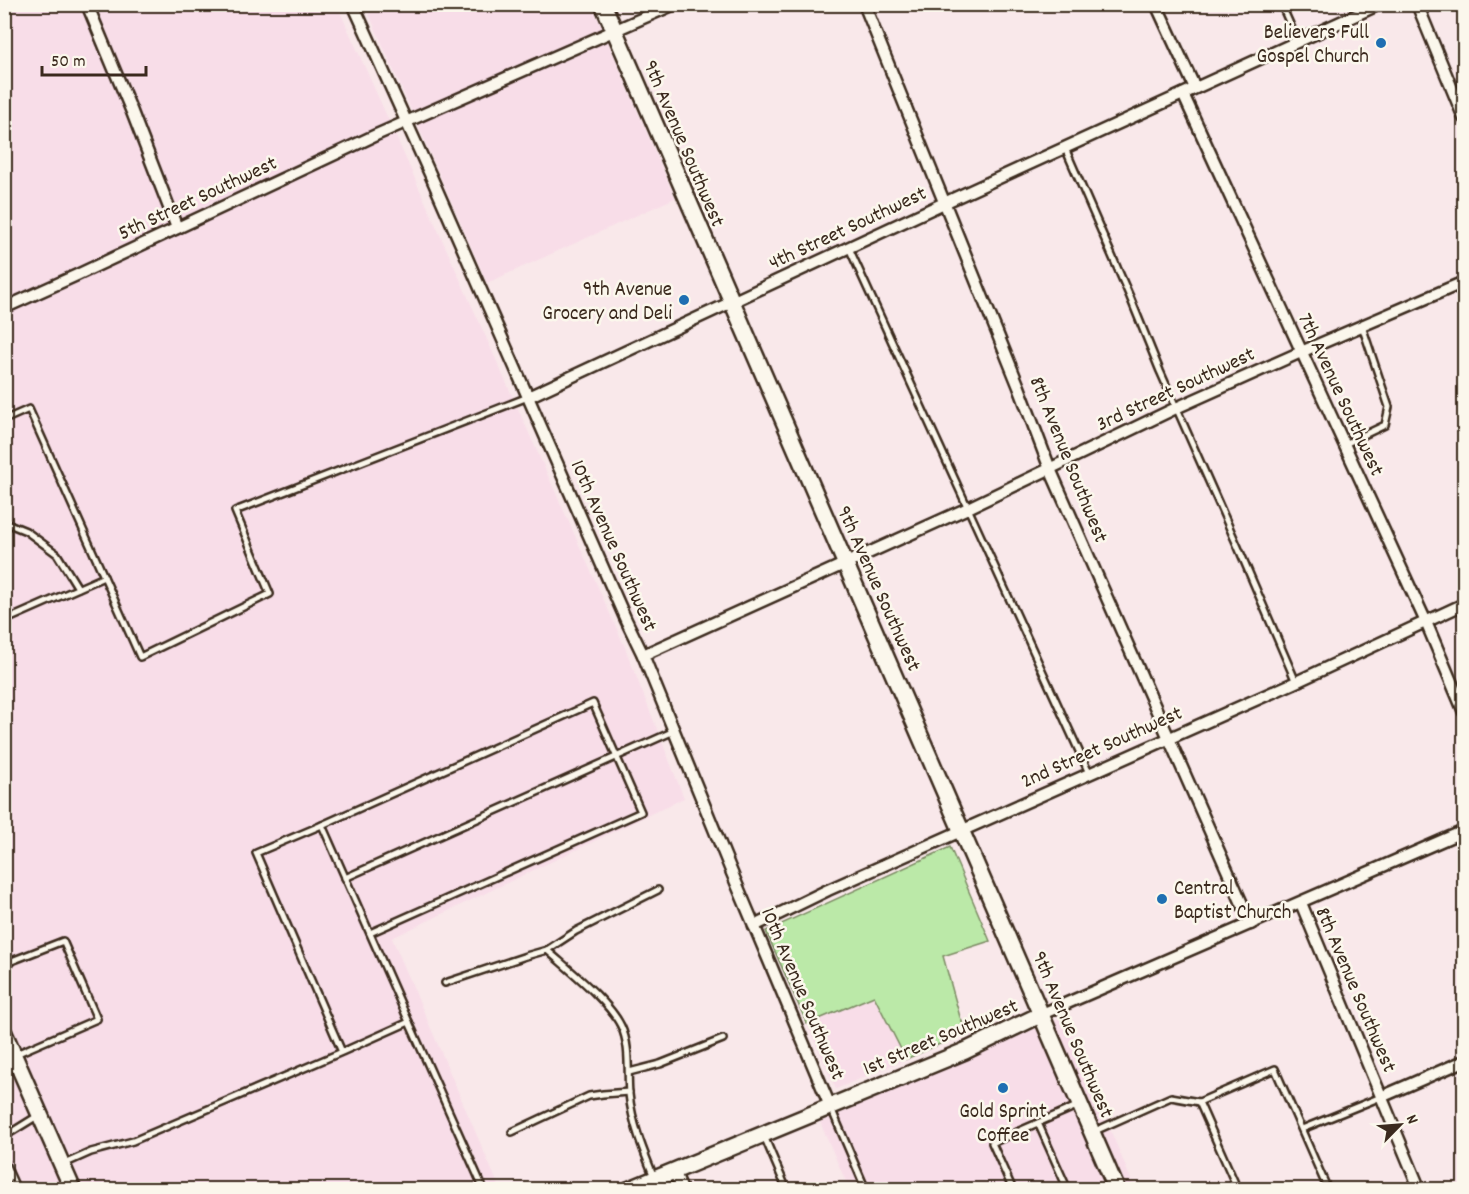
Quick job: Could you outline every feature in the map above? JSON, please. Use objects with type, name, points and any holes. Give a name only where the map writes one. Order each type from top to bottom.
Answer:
[{"type":"street","points":[[87,4],[177,228]]},
{"type":"street","name":"10th Avenue Southwest","points":[[353,4],[643,655],[830,1106]]},
{"type":"street","name":"9th Avenue Southwest","points":[[603,4],[1081,1104],[1112,1188]]},
{"type":"street","points":[[614,32],[675,4]]},
{"type":"street","name":"8th Avenue Southwest","points":[[864,4],[1050,469],[1251,924]]},
{"type":"street","points":[[1156,4],[1195,88],[1380,4]]},
{"type":"street","points":[[1417,4],[1464,118]]},
{"type":"street","name":"5th Street Southwest","points":[[4,308],[406,122],[614,32]]},
{"type":"street","name":"4th Street Southwest","points":[[528,397],[1195,88]]},
{"type":"street","name":"7th Avenue Southwest","points":[[1183,94],[1426,621],[1464,712]]},
{"type":"street","name":"3rd Street Southwest","points":[[643,655],[968,508],[1176,408],[1464,282]]},
{"type":"street","name":"2nd Street Southwest","points":[[754,926],[828,890],[1296,682],[1464,604]]},
{"type":"street","name":"1st Street Southwest","points":[[628,1190],[965,1051],[1042,1014],[1464,831]]},
{"type":"street","name":"8th Avenue Southwest","points":[[1300,903],[1420,1190]]},
{"type":"street","points":[[4,1033],[73,1190]]},
{"type":"street","points":[[1381,1097],[1464,1061]]},
{"type":"street","points":[[674,1170],[682,1190]]},
{"type":"lane","points":[[1281,4],[1298,42]]},
{"type":"lane","points":[[1065,148],[1296,682]]},
{"type":"lane","points":[[849,247],[1089,773]]},
{"type":"lane","points":[[1344,444],[1385,425],[1389,407],[1362,326]]},
{"type":"lane","points":[[4,420],[28,409],[140,657],[270,594],[235,511],[528,397]]},
{"type":"lane","points":[[4,522],[26,531],[57,554],[78,588]]},
{"type":"lane","points":[[4,621],[104,577]]},
{"type":"lane","points":[[342,1052],[256,853],[593,703],[641,812],[370,933]]},
{"type":"lane","points":[[345,878],[674,731]]},
{"type":"lane","points":[[322,825],[484,1190]]},
{"type":"lane","points":[[445,982],[547,950],[576,931],[658,890]]},
{"type":"lane","points":[[4,983],[7,963],[63,941],[97,1019],[14,1055]]},
{"type":"lane","points":[[547,950],[614,1014],[624,1035],[627,1048],[629,1092],[638,1135],[655,1178]]},
{"type":"lane","points":[[62,1164],[91,1152],[133,1141],[409,1022]]},
{"type":"lane","points":[[629,1072],[660,1064],[723,1039]]},
{"type":"lane","points":[[1093,1132],[1171,1097],[1199,1102],[1275,1069],[1328,1190]]},
{"type":"lane","points":[[512,1132],[589,1096],[629,1092]]},
{"type":"lane","points":[[1302,1129],[1381,1097]]},
{"type":"lane","points":[[1199,1102],[1238,1190]]},
{"type":"lane","points":[[1013,1190],[992,1143],[1081,1104]]},
{"type":"lane","points":[[830,1106],[866,1190]]},
{"type":"lane","points":[[4,1140],[10,1133],[40,1114]]},
{"type":"lane","points":[[1038,1123],[1068,1190]]},
{"type":"lane","points":[[763,1134],[787,1190]]},
{"type":"lane","points":[[4,1161],[17,1190]]},
{"type":"shaded area","points":[[5,5],[337,5],[624,645],[684,798],[392,938],[500,1189],[5,1190]]},
{"type":"shaded area","points":[[365,5],[592,5],[675,198],[487,283]]},
{"type":"shaded area","points":[[875,996],[906,1059],[836,1089],[807,1024]]},
{"type":"shaded area","points":[[1063,1017],[1135,1189],[849,1189],[820,1122]]},
{"type":"green space","points":[[950,847],[990,941],[943,956],[960,1017],[967,1032],[906,1059],[874,996],[807,1024],[766,931]]},
{"type":"place","name":"Believers Full Gospel Church","points":[[1381,43]]},
{"type":"place","name":"9th Avenue Grocery and Deli","points":[[684,300]]},
{"type":"place","name":"Central Baptist Church","points":[[1162,899]]},
{"type":"place","name":"Gold Sprint Coffee","points":[[1003,1088]]}]
